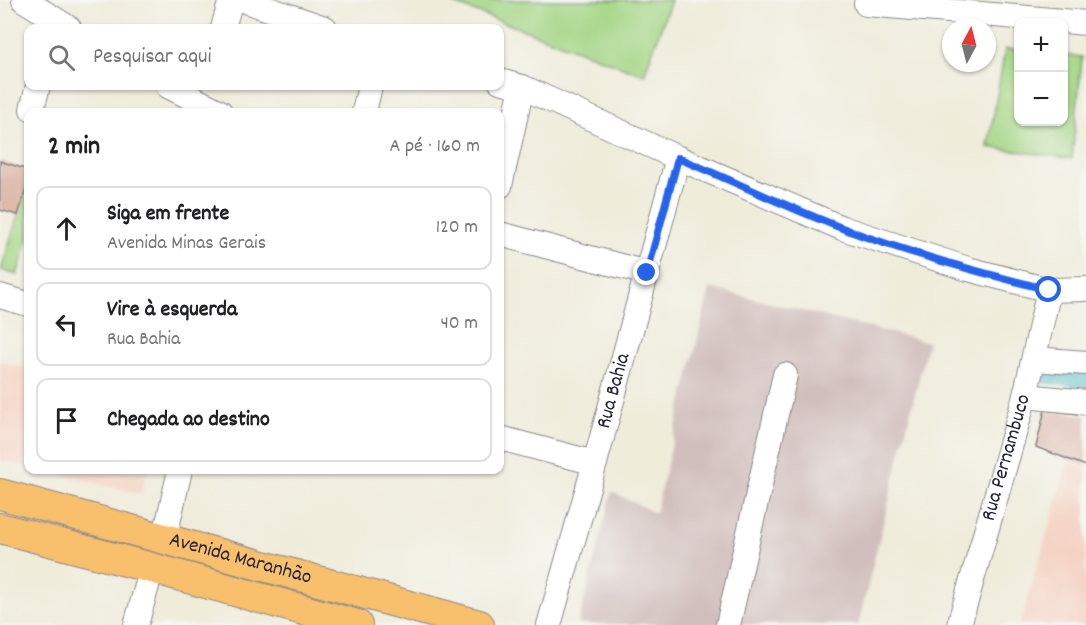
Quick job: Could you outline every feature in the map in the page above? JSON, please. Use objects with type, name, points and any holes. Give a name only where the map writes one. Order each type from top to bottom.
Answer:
[{"type":"main road","name":"Avenida Maranhão","points":[[0,494],[479,625]]},
{"type":"main road","name":"Avenida Maranhão","points":[[0,528],[357,625]]},
{"type":"street","points":[[24,0],[57,24]]},
{"type":"street","points":[[224,24],[231,0]]},
{"type":"street","points":[[242,0],[313,24]]},
{"type":"street","points":[[866,4],[1086,23]]},
{"type":"street","points":[[504,149],[511,84],[842,228],[968,269],[1049,290],[1086,289]]},
{"type":"street","points":[[32,108],[37,90]]},
{"type":"street","points":[[179,90],[210,101]]},
{"type":"street","points":[[365,108],[369,90]]},
{"type":"street","name":"Rua Bahia","points":[[549,625],[678,158]]},
{"type":"street","points":[[504,235],[647,273]]},
{"type":"street","name":"Rua Pernambuco","points":[[959,625],[1025,396],[1049,290]]},
{"type":"street","points":[[0,296],[24,303]]},
{"type":"street","points":[[1034,359],[1086,363]]},
{"type":"street","points":[[728,625],[785,375]]},
{"type":"street","points":[[1025,396],[1086,402]]},
{"type":"street","points":[[504,439],[595,464]]},
{"type":"street","points":[[164,540],[179,474]]},
{"type":"street","points":[[136,625],[152,568]]},
{"type":"shaded area","points":[[710,288],[928,342],[858,625],[578,624],[612,492],[655,513]]},
{"type":"shaded area","points":[[0,361],[24,368],[24,466],[0,460]]},
{"type":"shaded area","points":[[1068,462],[1086,468],[1086,625],[1020,625]]},
{"type":"shaded area","points":[[57,474],[147,474],[141,494]]},
{"type":"green space","points":[[444,0],[671,0],[644,75]]},
{"type":"green space","points":[[1005,49],[1014,50],[1014,126],[1068,126],[1068,55],[1082,57],[1072,159],[988,147]]},
{"type":"green space","points":[[24,196],[24,252],[17,275],[1,270]]},
{"type":"building","points":[[0,161],[24,169],[24,196],[18,215],[0,210]]},
{"type":"building","points":[[1045,410],[1086,415],[1086,466],[1036,447]]},
{"type":"waterway","points":[[1045,373],[1086,377]]},
{"type":"route","points":[[647,273],[678,158],[842,228],[968,269],[1049,290]]}]
